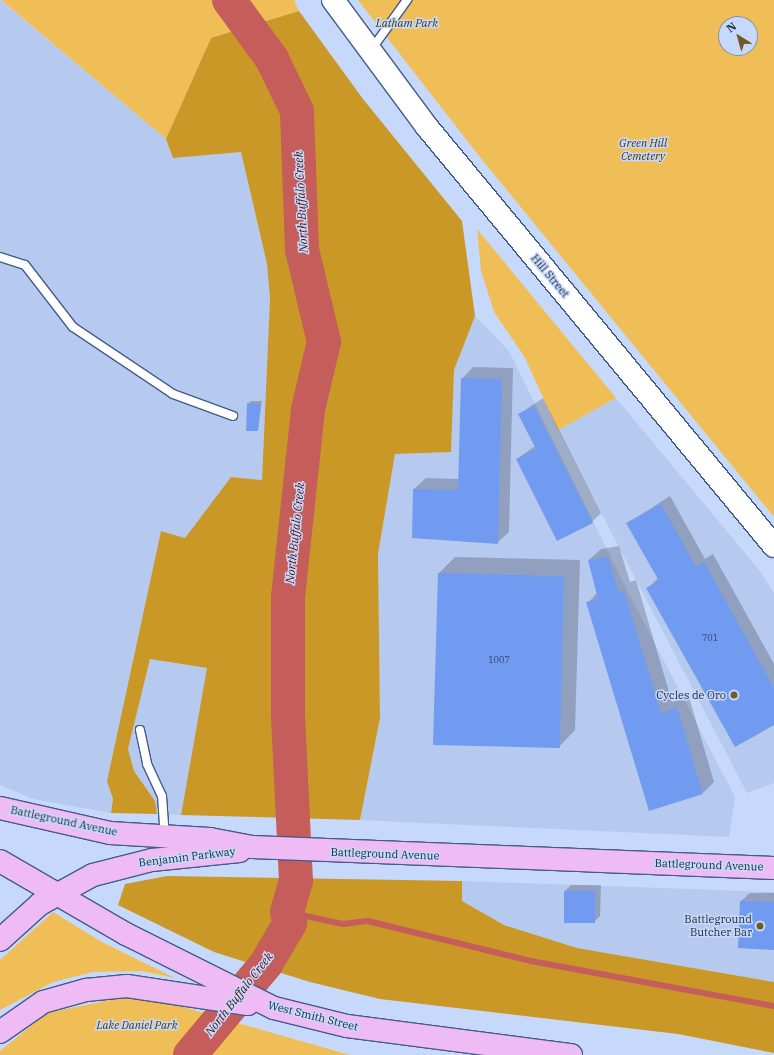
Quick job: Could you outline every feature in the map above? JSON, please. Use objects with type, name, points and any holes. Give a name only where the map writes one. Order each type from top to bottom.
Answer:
[{"type":"main road","name":"Battleground Avenue","points":[[0,808],[110,833],[165,836],[252,847],[360,854],[774,868]]},
{"type":"main road","name":"Benjamin Parkway","points":[[0,940],[59,892],[121,867],[193,855],[229,854],[252,847]]},
{"type":"main road","points":[[0,861],[59,892]]},
{"type":"main road","name":"West Smith Street","points":[[59,892],[210,989],[274,1008],[347,1026],[571,1055]]},
{"type":"main road","points":[[0,1032],[43,1002],[86,990],[127,986],[210,989]]},
{"type":"street","name":"Hill Street","points":[[333,0],[370,52],[466,174],[774,546]]},
{"type":"lane","points":[[370,52],[407,0]]},
{"type":"lane","points":[[0,257],[25,265],[73,326],[173,394],[233,416]]},
{"type":"lane","points":[[140,730],[147,764],[164,803],[165,836]]},
{"type":"shaded area","points":[[0,0],[166,139],[173,158],[241,152],[267,264],[270,298],[262,480],[231,477],[185,538],[161,531],[107,780],[113,799],[111,813],[33,799],[0,785]]},
{"type":"shaded area","points":[[299,11],[363,99],[462,221],[475,316],[454,370],[451,452],[395,454],[378,554],[380,718],[360,820],[181,815],[207,668],[150,659],[128,749],[134,771],[155,801],[157,814],[111,813],[113,799],[107,781],[161,531],[185,538],[231,477],[262,480],[270,298],[267,264],[241,152],[173,158],[166,139],[211,38]]},
{"type":"shaded area","points":[[475,316],[509,351],[628,592],[735,797],[729,837],[360,820],[380,718],[378,554],[395,454],[451,452],[454,370]]},
{"type":"shaded area","points":[[616,398],[760,571],[774,593],[774,783],[747,793],[558,430]]},
{"type":"shaded area","points":[[150,659],[207,668],[181,815],[157,814],[155,801],[134,771],[128,749]]},
{"type":"shaded area","points":[[167,876],[462,881],[462,901],[504,925],[577,948],[774,982],[774,1053],[678,1034],[380,999],[310,982],[214,952],[118,905],[125,884]]},
{"type":"shaded area","points":[[462,881],[774,892],[774,982],[577,948],[504,925],[462,901]]},
{"type":"green space","points":[[1,0],[294,0],[299,11],[211,38],[166,139]]},
{"type":"green space","name":"Green Hill Cemetery","points":[[358,0],[774,0],[774,517],[479,156]]},
{"type":"green space","points":[[477,229],[616,398],[558,430],[524,356],[494,312],[481,271]]},
{"type":"green space","points":[[53,912],[102,942],[175,978],[141,971],[93,972],[53,982],[0,1010],[0,960]]},
{"type":"green space","name":"Lake Daniel Park","points":[[139,994],[350,1055],[0,1055],[0,1051],[47,1013]]},
{"type":"building","points":[[461,378],[502,379],[498,544],[412,538],[413,489],[458,490]]},
{"type":"building","points":[[247,403],[260,404],[258,431],[246,431]]},
{"type":"building","points":[[534,406],[593,523],[557,541],[516,459],[536,449],[518,414]]},
{"type":"building","points":[[661,504],[696,567],[704,562],[774,688],[774,725],[735,747],[646,588],[659,581],[626,523]]},
{"type":"building","points":[[608,557],[619,593],[624,591],[661,713],[677,708],[703,794],[649,811],[586,602],[598,599],[588,560]]},
{"type":"building","points":[[438,573],[564,576],[560,748],[433,745]]},
{"type":"building","points":[[564,891],[595,891],[595,923],[564,923]]},
{"type":"building","points":[[740,901],[774,902],[774,950],[738,948]]},
{"type":"waterway","name":"North Buffalo Creek","points":[[190,1055],[266,964],[290,923],[287,912],[296,881],[288,715],[288,597],[308,409],[324,342],[302,250],[297,111],[272,59],[229,0]]},
{"type":"waterway","points":[[287,912],[343,924],[368,921],[531,961],[774,1006]]},
{"type":"place","name":"Cycles de Oro","points":[[734,695]]},
{"type":"place","name":"Battleground Butcher Bar","points":[[760,926]]},
{"type":"park label","name":"Latham Park","points":[[407,23]]}]
